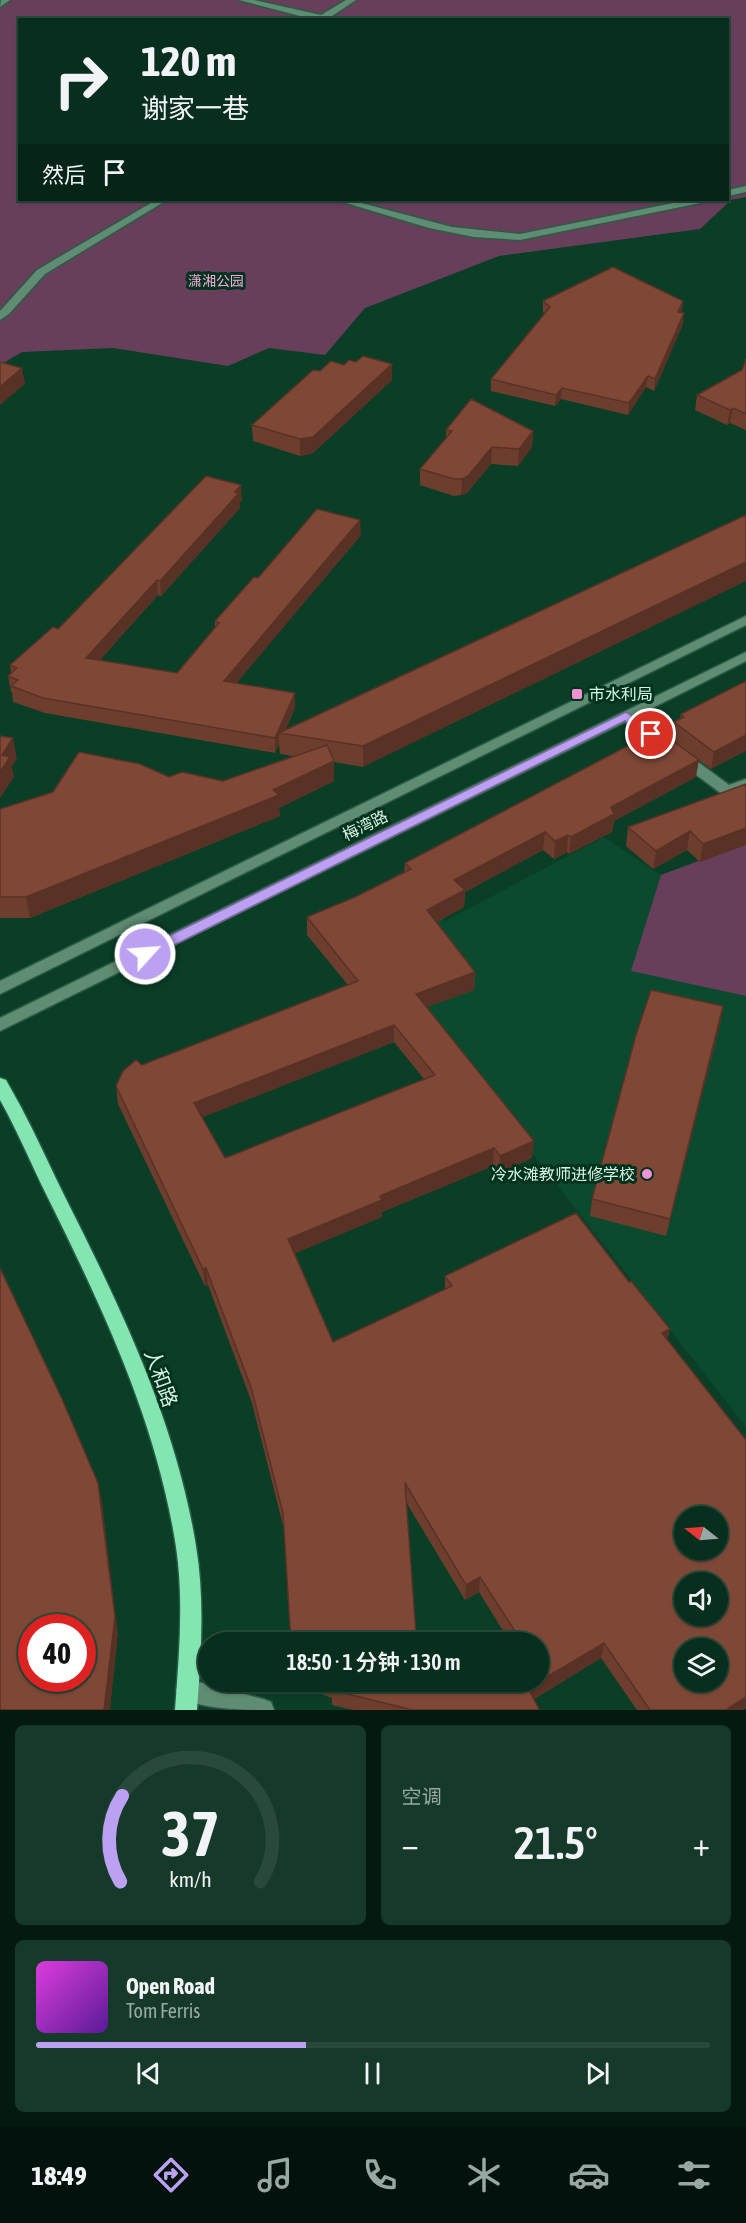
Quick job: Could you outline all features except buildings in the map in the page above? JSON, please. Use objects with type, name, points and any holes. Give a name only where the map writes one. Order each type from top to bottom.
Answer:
[{"type":"main road","name":"人和路","points":[[0,1085],[92,1268],[135,1368],[168,1467],[186,1548],[190,1643],[187,1700]]},
{"type":"street","points":[[0,4],[6,0]]},
{"type":"street","points":[[243,0],[316,18]]},
{"type":"street","points":[[322,18],[352,0]]},
{"type":"street","points":[[729,193],[746,189]]},
{"type":"street","points":[[0,316],[10,308],[28,282],[41,272],[160,201]]},
{"type":"street","points":[[343,201],[422,225],[495,237],[520,237],[550,232],[695,201]]},
{"type":"street","name":"梅湾路","points":[[0,988],[746,620]]},
{"type":"street","name":"梅湾路","points":[[0,1025],[746,656]]},
{"type":"street","points":[[626,716],[727,791],[746,784]]},
{"type":"street","points":[[187,1700],[263,1710]]},
{"type":"shaded area","name":"冷水滩教师进修学校","points":[[604,837],[661,875],[746,843],[746,1427],[340,907],[402,877],[445,921]]},
{"type":"green space","name":"潇湘公园","points":[[0,0],[746,0],[746,197],[731,200],[700,229],[499,256],[365,308],[325,355],[269,348],[228,366],[113,348],[22,352],[0,365]]},
{"type":"green space","points":[[746,843],[746,996],[631,971],[661,875]]},
{"type":"place","name":"市水利局","points":[[577,694]]},
{"type":"place","name":"冷水滩教师进修学校","points":[[647,1174]]},
{"type":"route","points":[[145,954],[626,716],[651,734]]}]
